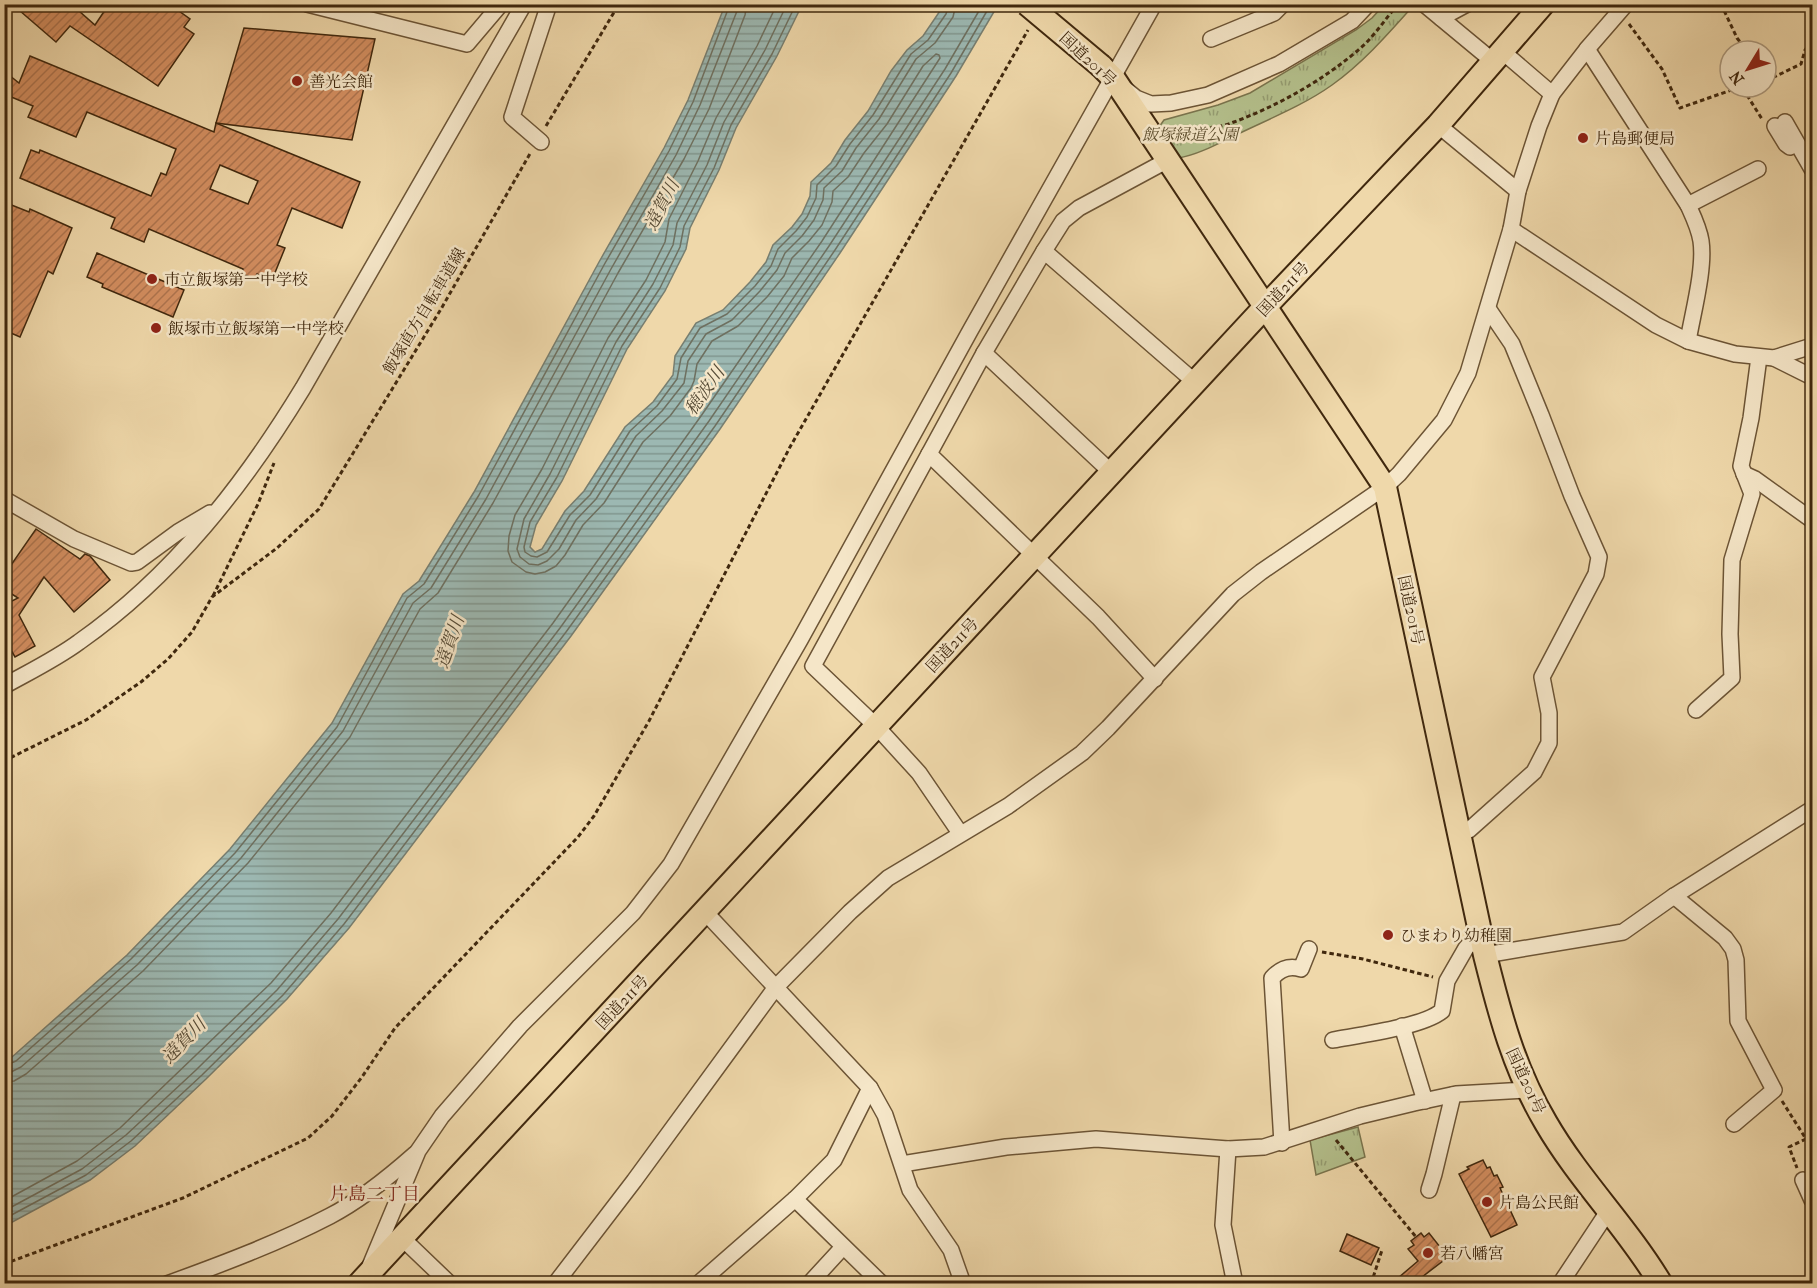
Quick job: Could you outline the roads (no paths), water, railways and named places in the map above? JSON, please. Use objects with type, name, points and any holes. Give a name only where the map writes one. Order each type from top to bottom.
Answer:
[{"type":"highway","name":"国道211号","points":[[362,1280],[1264,308],[1438,125],[1543,4]]},
{"type":"highway","name":"国道201号","points":[[1029,15],[1108,73],[1385,487],[1480,933],[1502,1025],[1528,1090],[1546,1124],[1647,1261],[1661,1284]]},
{"type":"street","points":[[314,5],[467,44],[501,4]]},
{"type":"street","points":[[4,686],[78,643],[145,590],[192,542],[220,508],[269,443],[303,388],[524,4]]},
{"type":"street","points":[[540,141],[512,117],[549,4]]},
{"type":"street","points":[[362,1280],[418,1151],[442,1116],[520,1026],[633,914],[671,864],[800,640],[1108,73],[1154,4]]},
{"type":"street","points":[[1211,39],[1275,13],[1283,4]]},
{"type":"street","points":[[1108,73],[1136,98],[1151,104],[1171,103],[1208,95],[1288,59],[1352,21],[1368,4]]},
{"type":"street","points":[[1424,4],[1552,94]]},
{"type":"street","points":[[1441,18],[1467,4]]},
{"type":"street","points":[[555,1284],[776,987],[850,912],[888,878],[1008,806],[1082,753],[1155,679],[1233,594],[1261,572],[1385,487],[1411,462],[1444,420],[1468,373],[1489,310],[1511,229],[1518,191],[1552,94],[1587,48],[1622,8]]},
{"type":"street","points":[[1587,48],[1688,205],[1701,239],[1702,254],[1688,340]]},
{"type":"street","points":[[1780,124],[1812,169]]},
{"type":"street","points":[[1438,125],[1518,191]]},
{"type":"street","points":[[960,833],[920,773],[877,726],[813,666],[984,353],[1063,221],[1079,208],[1168,160]]},
{"type":"street","points":[[1688,205],[1758,169]]},
{"type":"street","points":[[1511,229],[1656,325],[1688,340],[1735,354],[1766,357],[1812,377]]},
{"type":"street","points":[[1044,251],[1196,383]]},
{"type":"street","points":[[1460,833],[1469,830],[1534,772],[1549,743],[1549,713],[1542,677],[1596,574],[1599,557],[1572,496],[1512,344],[1489,310]]},
{"type":"street","points":[[1766,357],[1812,346]]},
{"type":"street","points":[[984,353],[1112,473]]},
{"type":"street","points":[[1696,710],[1732,678],[1730,634],[1732,560],[1752,494],[1741,466],[1766,357]]},
{"type":"street","points":[[929,454],[1098,616],[1155,679]]},
{"type":"street","points":[[1744,474],[1755,479],[1812,520]]},
{"type":"street","points":[[4,499],[74,540],[131,563],[137,562],[178,532],[220,508]]},
{"type":"street","points":[[1485,955],[1623,932],[1674,896],[1812,809]]},
{"type":"street","points":[[1674,896],[1725,938],[1733,949],[1736,960],[1738,1021],[1774,1090],[1734,1124]]},
{"type":"street","points":[[705,912],[870,1088],[885,1115],[910,1190],[951,1250],[963,1284]]},
{"type":"street","points":[[1333,1040],[1435,1017],[1442,1011],[1447,981],[1466,948],[1480,933]]},
{"type":"street","points":[[1282,1143],[1272,978],[1279,971],[1293,966],[1302,969],[1309,950]]},
{"type":"street","points":[[1402,1026],[1425,1101]]},
{"type":"street","points":[[698,1284],[795,1199],[834,1160],[870,1088]]},
{"type":"street","points":[[902,1164],[1006,1147],[1096,1139],[1228,1149],[1264,1147],[1282,1143],[1303,1133],[1425,1101],[1453,1095],[1528,1090]]},
{"type":"street","points":[[1429,1190],[1453,1095]]},
{"type":"street","points":[[1228,1149],[1223,1225],[1235,1284]]},
{"type":"street","points":[[168,1284],[231,1261],[331,1216],[383,1182],[418,1151]]},
{"type":"street","points":[[1803,1180],[1812,1200]]},
{"type":"street","points":[[795,1199],[882,1284]]},
{"type":"street","points":[[1560,1284],[1609,1210]]},
{"type":"street","points":[[402,1238],[450,1284]]},
{"type":"street","points":[[809,1284],[843,1247]]},
{"type":"water","points":[[725,5],[802,5],[777,56],[736,128],[719,170],[690,228],[686,249],[665,291],[627,349],[562,481],[536,525],[530,547],[535,552],[542,549],[565,511],[584,491],[625,427],[653,402],[673,375],[675,356],[696,323],[723,310],[750,282],[766,262],[773,245],[802,214],[810,196],[811,182],[831,163],[845,140],[868,111],[891,71],[907,50],[923,36],[944,5],[998,5],[956,76],[840,253],[720,429],[571,636],[349,928],[287,999],[135,1146],[90,1180],[5,1226],[5,1061],[127,955],[230,849],[332,723],[403,594],[419,581],[474,492],[664,148],[688,100]]},
{"type":"place","name":"善光会館","points":[[297,81]]},
{"type":"place","name":"片島郵便局","points":[[1583,138]]},
{"type":"place","name":"市立飯塚第一中学校","points":[[152,279]]},
{"type":"place","name":"飯塚市立飯塚第一中学校","points":[[156,328]]},
{"type":"place","name":"ひまわり幼稚園","points":[[1388,935]]},
{"type":"place","name":"片島公民館","points":[[1487,1202]]},
{"type":"place","name":"若八幡宮","points":[[1428,1253]]},
{"type":"district","name":"片島二丁目","points":[[375,1194]]},
{"type":"park label","name":"飯塚緑道公園","points":[[1190,134]]},
{"type":"water label","name":"遠賀川","points":[[662,205]]},
{"type":"water label","name":"穂波川","points":[[705,391]]},
{"type":"water label","name":"遠賀川","points":[[450,642]]},
{"type":"water label","name":"遠賀川","points":[[184,1041]]}]
